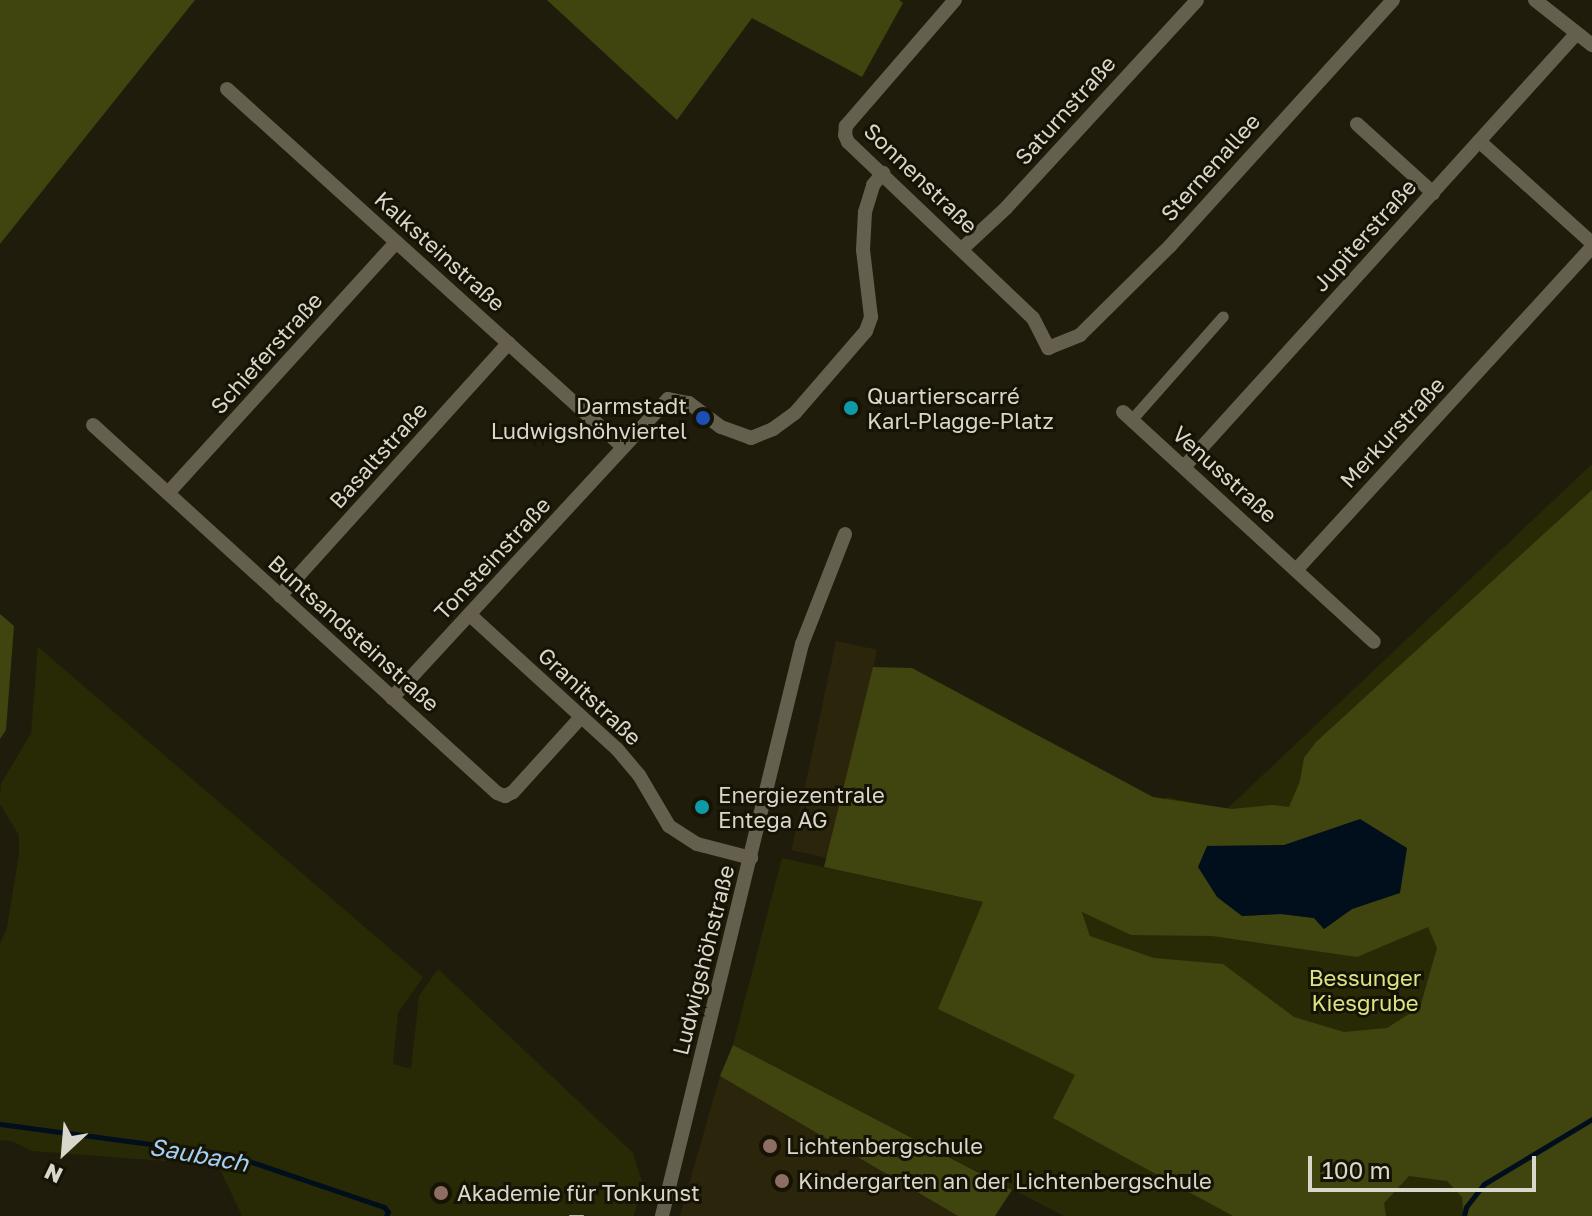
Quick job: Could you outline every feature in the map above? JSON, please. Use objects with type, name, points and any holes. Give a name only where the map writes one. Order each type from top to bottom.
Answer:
[{"type":"street","name":"Saturnstraße","points":[[963,248],[1006,208],[1197,0]]},
{"type":"street","name":"Sternenallee","points":[[1048,348],[1080,335],[1170,246],[1393,0]]},
{"type":"street","points":[[1535,0],[1592,45]]},
{"type":"street","name":"Sonnenstraße","points":[[946,3],[846,126],[848,142],[963,248],[1033,318],[1048,348]]},
{"type":"street","name":"Jupiterstraße","points":[[1184,467],[1577,33]]},
{"type":"street","name":"Kalksteinstraße","points":[[227,89],[623,447]]},
{"type":"street","points":[[1357,124],[1433,193]]},
{"type":"street","name":"Merkurstraße","points":[[1297,569],[1592,245],[1479,141]]},
{"type":"street","name":"Tonsteinstraße","points":[[392,698],[668,399],[689,403],[721,427],[751,438],[773,429],[795,413],[866,331],[871,317],[863,250],[865,212],[873,185],[883,173]]},
{"type":"street","name":"Schieferstraße","points":[[168,493],[396,242]]},
{"type":"street","points":[[1128,415],[1223,316]]},
{"type":"street","name":"Basaltstraße","points":[[280,596],[509,343]]},
{"type":"street","name":"Venusstraße","points":[[1128,415],[1297,569]]},
{"type":"street","name":"Buntsandsteinstraße","points":[[93,425],[497,793],[505,796],[581,717]]},
{"type":"street","name":"Ludwigshöhstraße","points":[[662,1216],[802,644],[845,534]]},
{"type":"street","points":[[1297,569],[1374,642]]},
{"type":"street","name":"Granitstraße","points":[[470,615],[630,762],[669,826],[697,844],[751,858]]},
{"type":"shaded area","points":[[836,641],[877,650],[833,859],[792,850]]},
{"type":"shaded area","name":"Lichtenbergschule","points":[[720,1076],[958,1216],[680,1216]]},
{"type":"green space","points":[[0,0],[195,0],[0,244]]},
{"type":"green space","points":[[547,0],[899,0],[903,3],[862,77],[752,18],[677,120]]},
{"type":"green space","name":"Bessunger Kiesgrube","points":[[1592,464],[1592,1216],[1064,1216],[733,1045],[782,858],[983,902],[1101,941],[1090,936],[1082,911],[1109,924],[1166,797],[1226,810]]},
{"type":"green space","name":"Bessunger Kiesgrube","points":[[1592,490],[1592,1216],[1464,1216],[1462,1197],[1447,1181],[1409,1176],[1384,1203],[1386,1216],[1233,1216],[1053,1118],[1075,1075],[938,1009],[983,902],[824,867],[873,667],[912,668],[1153,797],[1232,809],[1273,805],[1289,807],[1300,781],[1304,758],[1316,742]],"holes":[[[1284,845],[1400,892],[1352,909],[1324,929],[1314,918],[1281,914],[1242,916],[1208,846]],[[1082,912],[1131,935],[1212,936],[1357,957],[1428,927],[1437,948],[1420,1007],[1387,1028],[1344,1032],[1294,1017],[1223,964],[1154,958],[1090,936]]]},
{"type":"green space","points":[[0,614],[14,626],[6,730],[0,739]]},
{"type":"green space","points":[[38,647],[423,977],[398,1013],[393,1064],[411,1069],[419,996],[438,969],[633,1153],[642,1182],[634,1216],[242,1216],[218,1165],[32,1151],[12,1141],[0,1140],[0,944],[7,928],[19,854],[19,835],[0,804],[0,796],[1,784],[31,733]]},
{"type":"green space","points":[[733,1045],[1012,1190],[995,1216],[958,1216],[720,1076]]},
{"type":"water","points":[[1360,819],[1407,848],[1400,893],[1352,909],[1324,929],[1314,918],[1281,914],[1242,916],[1217,897],[1198,867],[1207,846],[1284,845]]},
{"type":"waterway","name":"Saubach","points":[[1464,1216],[1466,1207],[1484,1184],[1592,1119]]},
{"type":"waterway","name":"Saubach","points":[[0,1124],[231,1155],[384,1207],[388,1212],[386,1216]]},
{"type":"tram line","points":[[570,1216],[583,1216]]},
{"type":"place","name":"Quartierscarré Karl-Plagge-Platz","points":[[851,408]]},
{"type":"place","name":"Darmstadt Ludwigshöhviertel","points":[[703,418]]},
{"type":"place","name":"Energiezentrale Entega AG","points":[[702,807]]},
{"type":"place","name":"Lichtenbergschule","points":[[770,1146]]},
{"type":"place","name":"Kindergarten an der Lichtenbergschule","points":[[782,1181]]},
{"type":"place","name":"Akademie für Tonkunst","points":[[441,1193]]}]
